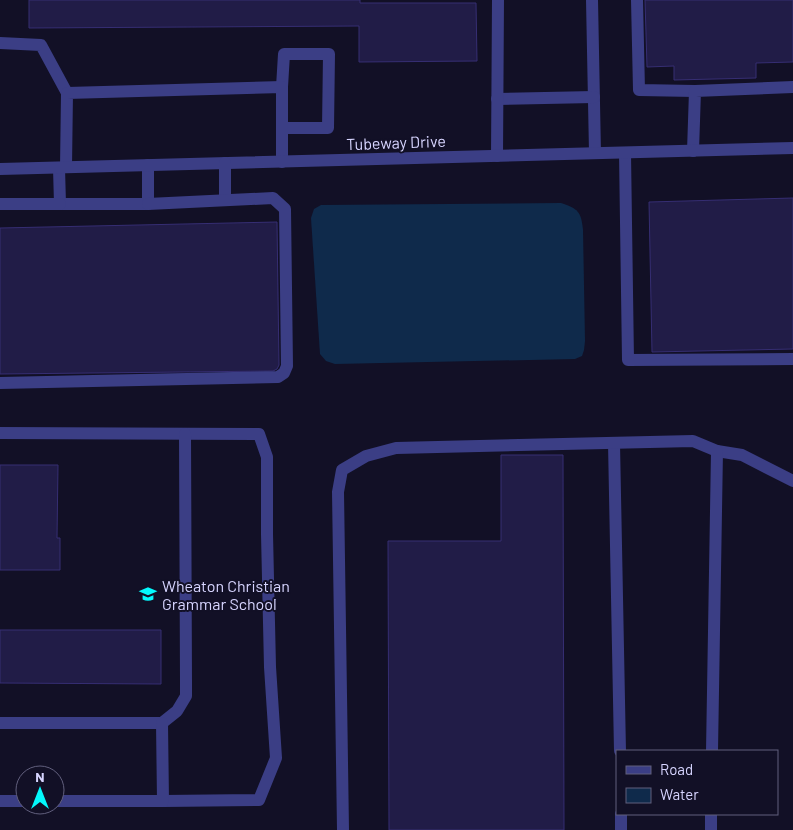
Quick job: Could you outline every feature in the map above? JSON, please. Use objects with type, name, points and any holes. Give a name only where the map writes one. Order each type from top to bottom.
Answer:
[{"type":"street","points":[[497,156],[498,0]]},
{"type":"street","points":[[592,0],[595,153]]},
{"type":"street","points":[[637,0],[639,90],[696,91],[793,87]]},
{"type":"street","points":[[0,43],[41,45],[66,93],[60,204]]},
{"type":"street","points":[[282,128],[328,128],[329,54],[284,54],[282,87],[282,128],[282,162]]},
{"type":"street","points":[[66,93],[282,87]]},
{"type":"street","points":[[693,151],[696,91]]},
{"type":"street","points":[[497,99],[594,97]]},
{"type":"street","name":"Tubeway Drive","points":[[0,169],[793,148]]},
{"type":"street","points":[[626,152],[628,360],[793,359]]},
{"type":"street","points":[[225,163],[225,200]]},
{"type":"street","points":[[148,165],[148,204]]},
{"type":"street","points":[[0,204],[148,204],[273,198],[285,209],[287,366],[284,373],[278,377],[0,383]]},
{"type":"street","points":[[0,433],[259,434],[267,457],[270,667],[276,758],[259,800],[65,801]]},
{"type":"street","points":[[0,723],[162,723],[177,712],[186,696],[186,434]]},
{"type":"street","points":[[343,830],[338,492],[342,470],[366,456],[396,448],[693,441],[717,451],[742,455],[793,482]]},
{"type":"street","points":[[614,443],[620,750]]},
{"type":"street","points":[[712,750],[717,451]]},
{"type":"street","points":[[162,723],[163,801]]},
{"type":"street","points":[[0,801],[15,801]]},
{"type":"street","points":[[621,815],[621,830]]},
{"type":"street","points":[[711,815],[711,830]]},
{"type":"water","points":[[561,203],[578,212],[583,230],[585,341],[582,356],[575,359],[335,364],[326,361],[320,354],[311,218],[314,209],[321,205]]},
{"type":"building","points":[[29,0],[360,0],[360,3],[476,3],[477,61],[359,62],[359,26],[29,28]]},
{"type":"building","points":[[645,0],[793,0],[793,62],[756,63],[756,78],[674,80],[674,66],[647,67]]},
{"type":"building","points":[[793,198],[793,349],[652,352],[649,202]]},
{"type":"building","points":[[277,222],[279,365],[277,369],[273,371],[0,374],[0,228]]},
{"type":"building","points":[[501,455],[563,455],[564,830],[389,830],[388,541],[501,541]]},
{"type":"building","points":[[0,465],[58,465],[57,538],[60,538],[60,570],[0,570]]},
{"type":"building","name":"Wheaton Christian Grammar School","points":[[0,630],[161,630],[161,684],[0,683]]},
{"type":"place","name":"Wheaton Christian Grammar School","points":[[148,594]]}]
